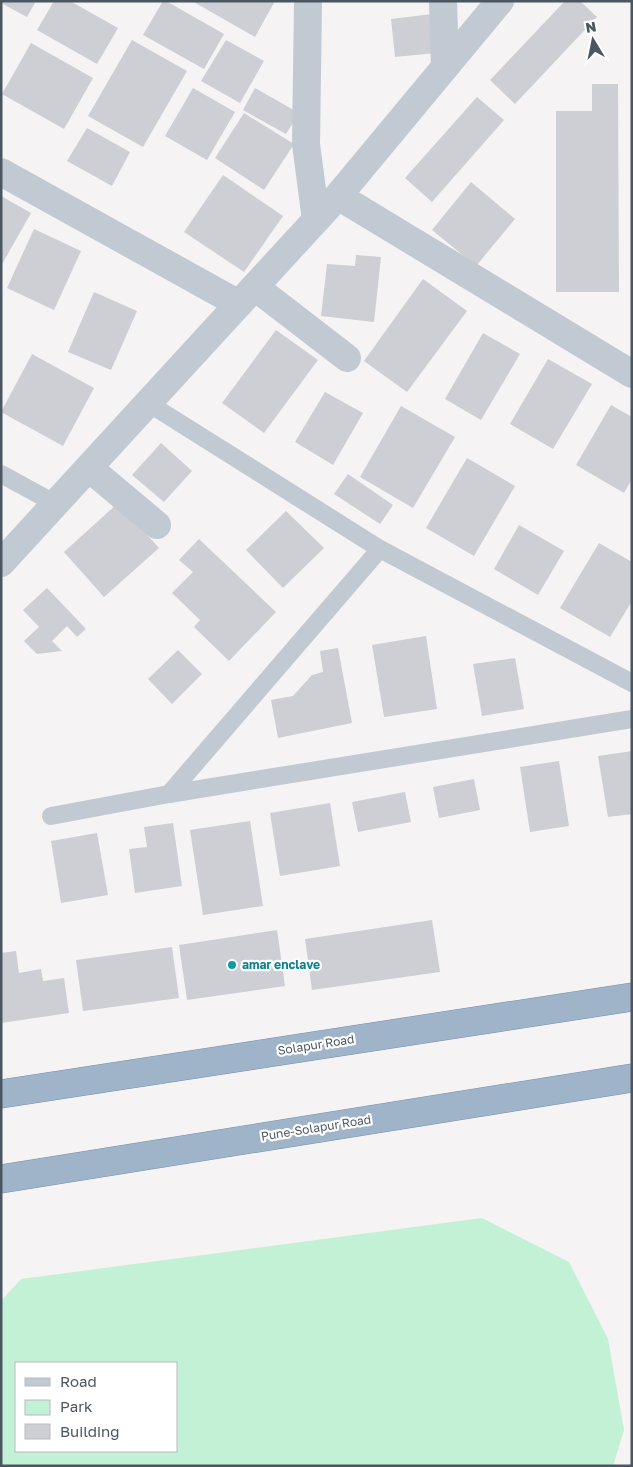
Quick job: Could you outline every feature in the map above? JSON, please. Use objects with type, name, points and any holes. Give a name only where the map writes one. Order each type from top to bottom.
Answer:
[{"type":"highway","name":"Solapur Road","points":[[1,1094],[632,997]]},
{"type":"highway","name":"Pune-Solapur Road","points":[[1,1179],[632,1078]]},
{"type":"street","points":[[308,1],[306,144],[316,220]]},
{"type":"street","points":[[443,1],[445,67]]},
{"type":"street","points":[[1,563],[338,196],[500,1]]},
{"type":"street","points":[[1,172],[247,295],[347,358]]},
{"type":"street","points":[[338,196],[632,374]]},
{"type":"street","points":[[89,468],[157,525]]},
{"type":"lane","points":[[148,403],[380,549],[632,683]]},
{"type":"lane","points":[[1,474],[56,504]]},
{"type":"lane","points":[[169,794],[380,549]]},
{"type":"lane","points":[[51,816],[169,794],[632,719]]},
{"type":"green space","points":[[482,1218],[569,1262],[608,1339],[624,1430],[613,1466],[1,1466],[1,1301],[21,1279]]},
{"type":"building","points":[[1,1],[36,1],[27,17],[1,3]]},
{"type":"building","points":[[54,1],[70,1],[118,28],[97,64],[37,30]]},
{"type":"building","points":[[163,1],[224,34],[204,69],[143,35]]},
{"type":"building","points":[[192,1],[275,1],[255,37]]},
{"type":"building","points":[[565,1],[580,1],[597,17],[515,104],[490,80]]},
{"type":"building","points":[[432,14],[436,53],[395,57],[391,19]]},
{"type":"building","points":[[132,40],[187,71],[143,147],[88,116]]},
{"type":"building","points":[[226,40],[264,61],[240,103],[201,81]]},
{"type":"building","points":[[31,43],[93,78],[64,129],[2,94]]},
{"type":"building","points":[[592,84],[618,84],[619,292],[556,292],[556,111],[592,111]]},
{"type":"building","points":[[193,88],[235,112],[207,160],[165,136]]},
{"type":"building","points":[[255,88],[299,113],[286,134],[243,110]]},
{"type":"building","points":[[477,97],[504,120],[432,202],[405,178]]},
{"type":"building","points":[[244,113],[294,144],[264,190],[215,158]]},
{"type":"building","points":[[87,128],[130,152],[112,186],[67,161]]},
{"type":"building","points":[[223,175],[283,216],[244,272],[184,232]]},
{"type":"building","points":[[471,182],[515,219],[476,266],[432,230]]},
{"type":"building","points":[[1,196],[31,213],[1,266]]},
{"type":"building","points":[[34,229],[81,251],[54,310],[7,288]]},
{"type":"building","points":[[356,255],[381,257],[374,322],[321,316],[327,264],[355,266]]},
{"type":"building","points":[[423,279],[467,311],[407,392],[364,361]]},
{"type":"building","points":[[94,292],[137,311],[111,370],[68,352]]},
{"type":"building","points":[[276,330],[318,360],[264,433],[222,403]]},
{"type":"building","points":[[483,333],[520,354],[481,420],[445,399]]},
{"type":"building","points":[[32,354],[94,388],[63,446],[1,412]]},
{"type":"building","points":[[548,359],[592,384],[553,449],[510,424]]},
{"type":"building","points":[[325,392],[363,413],[333,465],[295,442]]},
{"type":"building","points":[[611,405],[632,417],[632,479],[624,493],[576,465]]},
{"type":"building","points":[[401,406],[455,437],[413,508],[360,477]]},
{"type":"building","points":[[161,443],[192,471],[164,502],[132,475]]},
{"type":"building","points":[[467,458],[515,486],[474,556],[426,528]]},
{"type":"building","points":[[348,474],[393,505],[380,524],[334,494]]},
{"type":"building","points":[[118,503],[159,548],[104,597],[64,552]]},
{"type":"building","points":[[286,511],[324,548],[283,588],[246,550]]},
{"type":"building","points":[[519,525],[564,551],[538,595],[494,569]]},
{"type":"building","points":[[199,539],[276,612],[229,661],[194,627],[200,620],[172,593],[193,572],[179,560]]},
{"type":"building","points":[[599,543],[632,562],[632,601],[610,637],[560,608]]},
{"type":"building","points":[[47,588],[86,629],[77,637],[67,626],[52,641],[62,651],[37,654],[24,641],[39,627],[23,610]]},
{"type":"building","points":[[426,636],[437,709],[384,717],[372,645]]},
{"type":"building","points":[[338,648],[352,723],[278,738],[271,700],[293,696],[312,675],[323,672],[320,651]]},
{"type":"building","points":[[178,650],[202,674],[172,704],[148,679]]},
{"type":"building","points":[[515,658],[524,709],[482,716],[473,664]]},
{"type":"building","points":[[632,751],[632,814],[608,817],[598,756]]},
{"type":"building","points":[[559,761],[569,826],[530,832],[520,767]]},
{"type":"building","points":[[474,779],[480,810],[439,818],[433,787]]},
{"type":"building","points":[[405,792],[411,822],[358,832],[352,802]]},
{"type":"building","points":[[330,803],[340,866],[280,876],[270,813]]},
{"type":"building","points":[[250,821],[263,906],[203,915],[190,830]]},
{"type":"building","points":[[173,823],[182,886],[135,893],[129,849],[147,847],[144,827]]},
{"type":"building","points":[[97,833],[108,895],[61,903],[51,841]]},
{"type":"building","points":[[432,920],[440,972],[312,990],[305,939]]},
{"type":"building","name":"amar enclave","points":[[277,930],[285,986],[187,1000],[179,945]]},
{"type":"building","points":[[172,947],[179,998],[83,1011],[76,960]]},
{"type":"building","points":[[16,951],[19,973],[41,969],[43,981],[64,978],[69,1013],[1,1023],[1,953]]},
{"type":"place","name":"amar enclave","points":[[232,965]]}]
